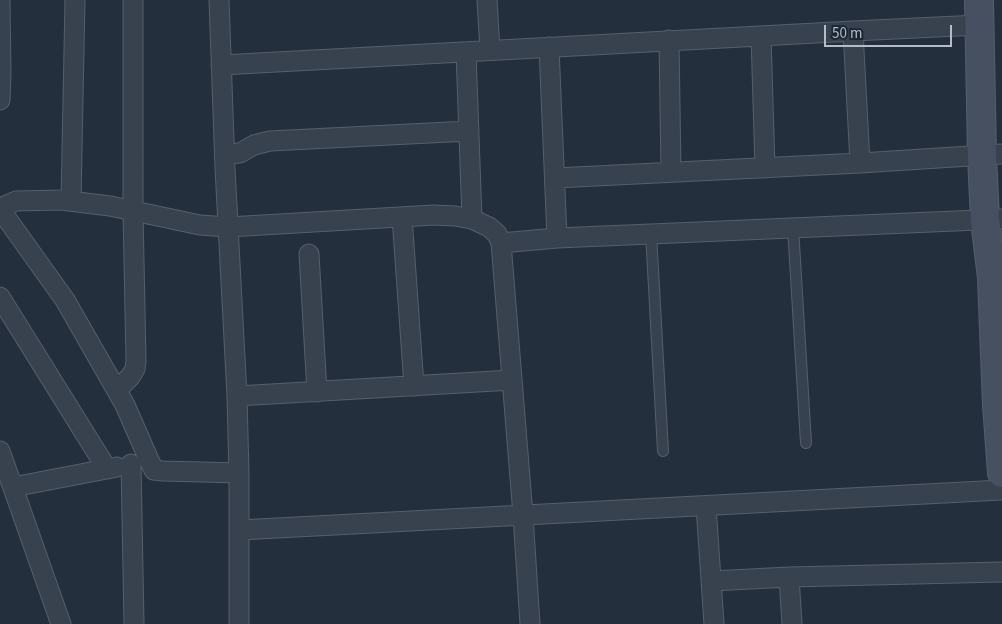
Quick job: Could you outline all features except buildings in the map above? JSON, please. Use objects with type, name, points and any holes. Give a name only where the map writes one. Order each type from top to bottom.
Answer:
[{"type":"main road","points":[[979,13],[992,155],[997,278],[997,404],[1002,473]]},
{"type":"street","points":[[0,0],[0,100]]},
{"type":"street","points":[[71,201],[75,0]]},
{"type":"street","points":[[116,390],[130,377],[135,369],[136,361],[132,211],[134,0]]},
{"type":"street","points":[[219,0],[237,396],[239,624]]},
{"type":"street","points":[[487,0],[490,50]]},
{"type":"street","points":[[221,65],[853,31],[979,13]]},
{"type":"street","points":[[853,31],[860,163]]},
{"type":"street","points":[[761,36],[765,168]]},
{"type":"street","points":[[669,40],[671,172]]},
{"type":"street","points":[[550,47],[557,238]]},
{"type":"street","points":[[466,52],[472,219]]},
{"type":"street","points":[[225,154],[240,152],[254,145],[270,141],[469,131]]},
{"type":"street","points":[[554,178],[992,155]]},
{"type":"street","points":[[134,624],[140,462],[125,405],[65,300],[0,208],[16,201],[71,201],[110,206],[200,225],[228,227],[402,217],[455,216],[472,219],[489,227],[497,234],[501,243],[530,624]]},
{"type":"street","points":[[402,217],[414,386]]},
{"type":"street","points":[[501,243],[651,233],[994,220]]},
{"type":"street","points":[[309,254],[317,392]]},
{"type":"street","points":[[0,297],[107,469]]},
{"type":"street","points":[[237,396],[512,380]]},
{"type":"street","points":[[0,451],[61,624]]},
{"type":"street","points":[[13,487],[140,462],[154,470],[163,471],[239,473]]},
{"type":"street","points":[[239,530],[1002,490]]},
{"type":"street","points":[[706,506],[714,624]]},
{"type":"street","points":[[712,581],[789,577],[1002,572]]},
{"type":"street","points":[[789,577],[792,624]]},
{"type":"lane","points":[[794,227],[806,443]]},
{"type":"lane","points":[[651,233],[663,451]]}]
